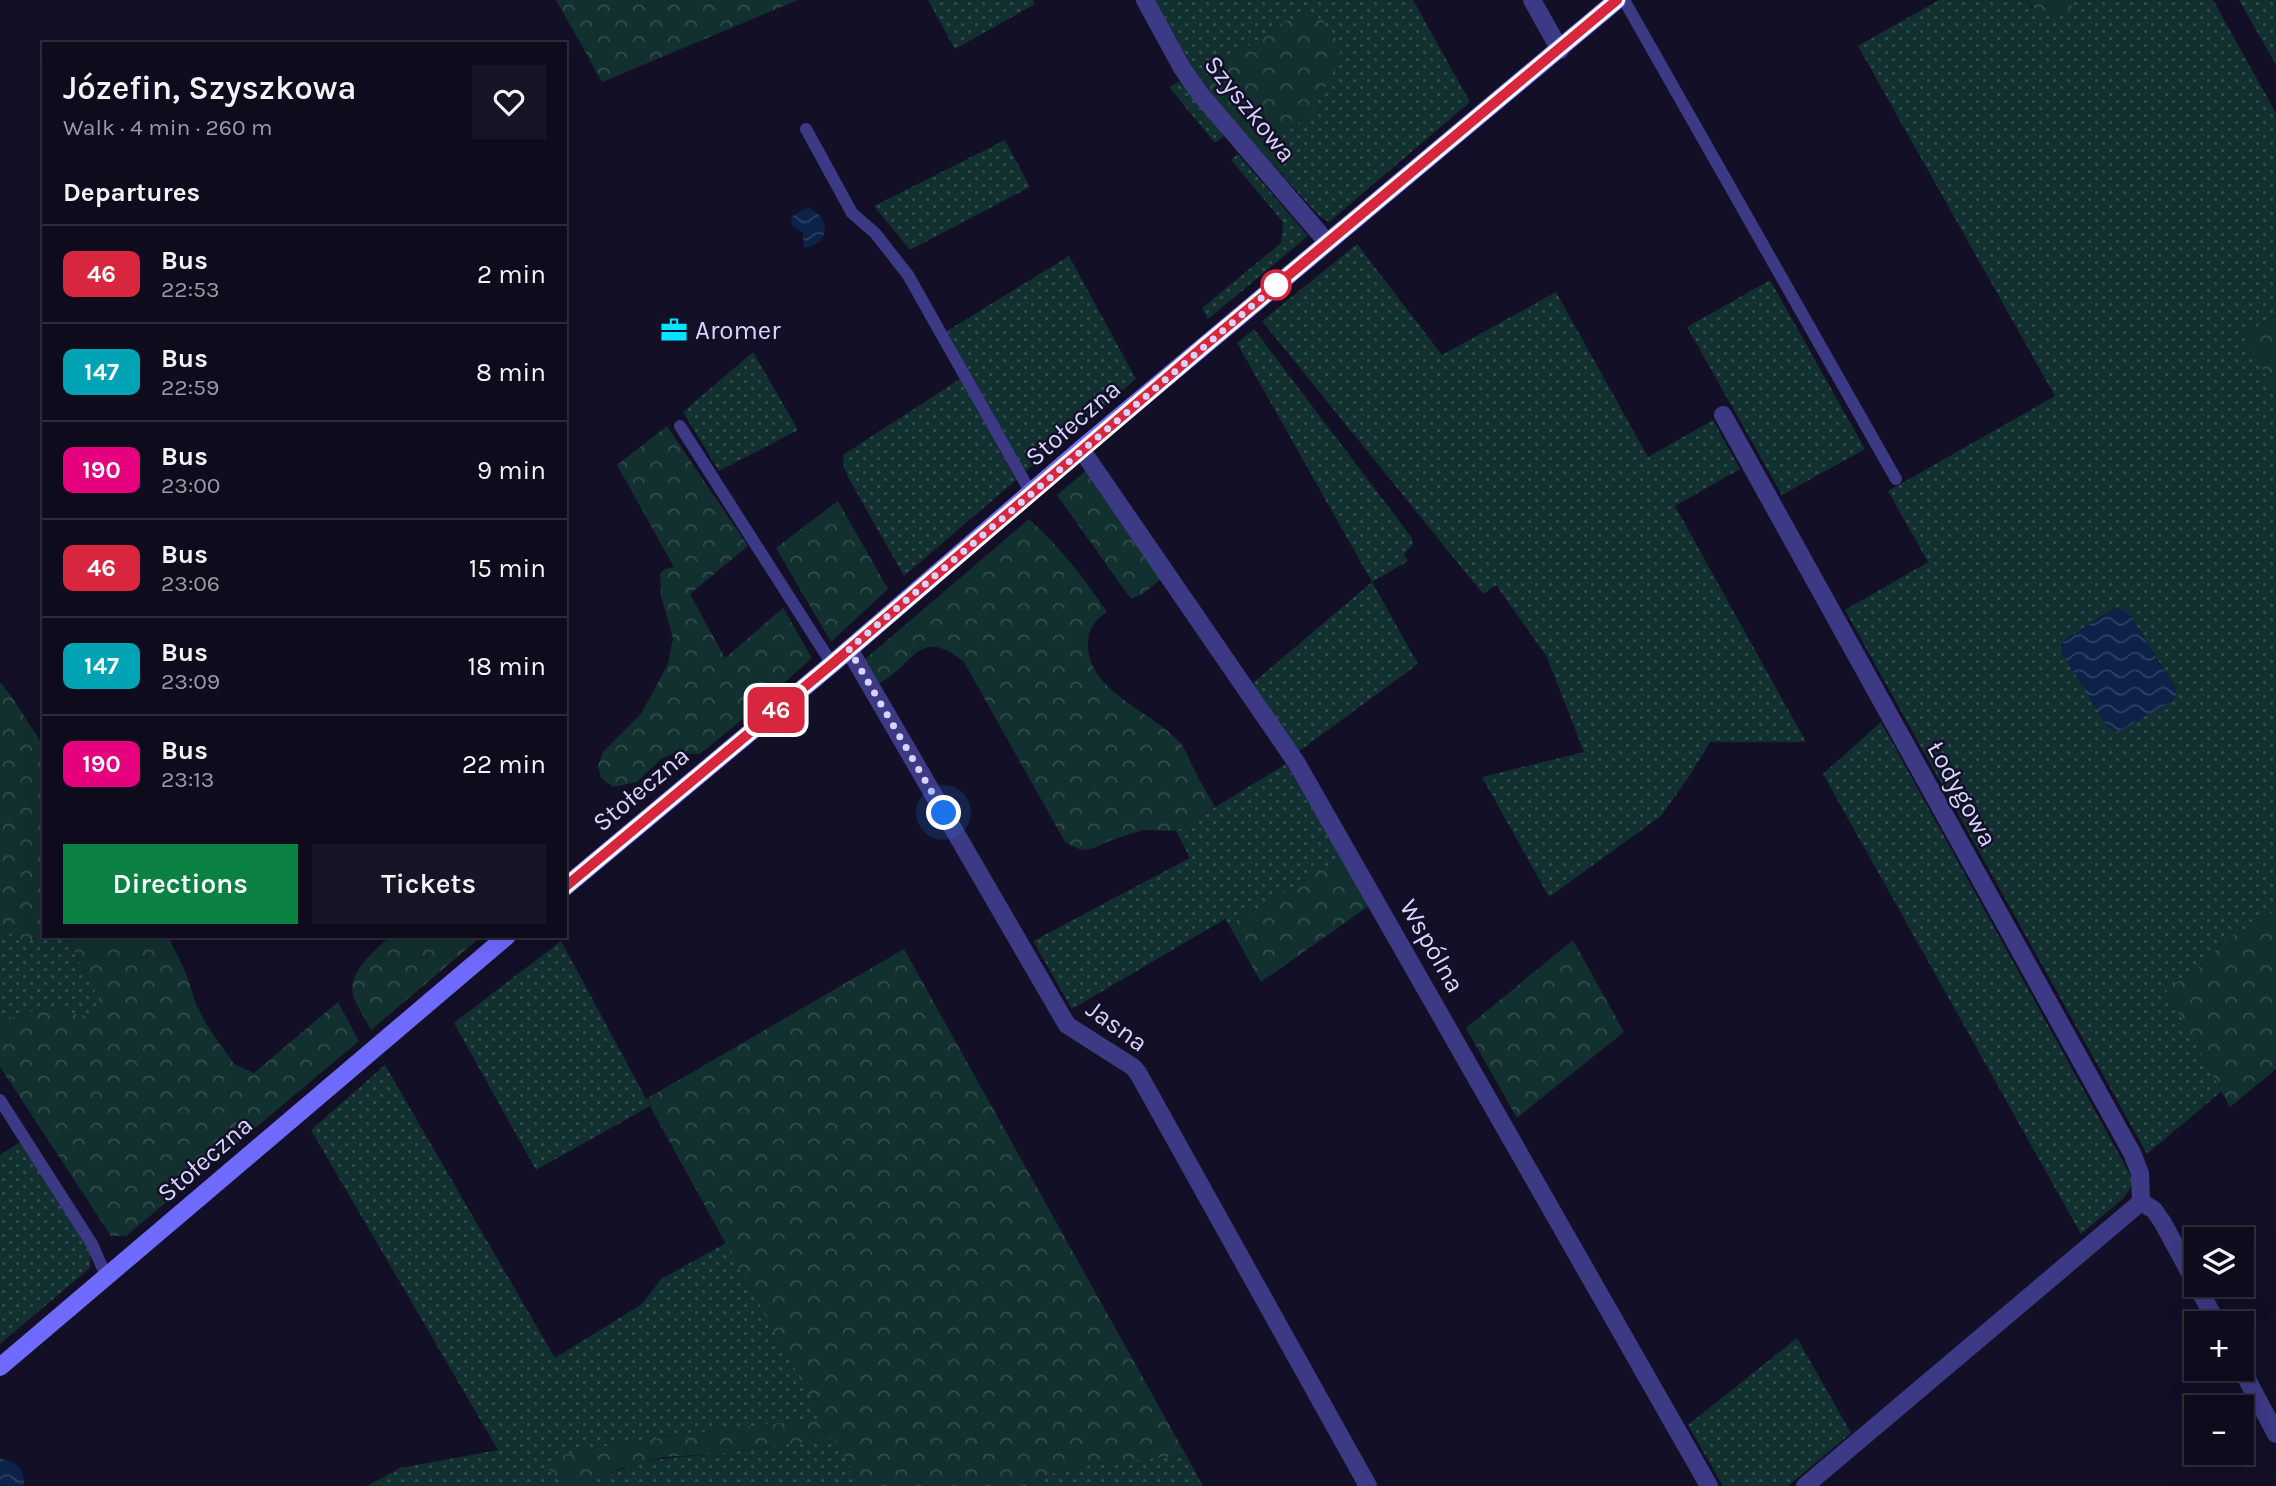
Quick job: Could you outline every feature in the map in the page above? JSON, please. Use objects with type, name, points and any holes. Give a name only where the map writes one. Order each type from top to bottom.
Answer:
[{"type":"street","name":"Szyszkowa","points":[[1145,0],[1182,68],[1200,94],[1327,242]]},
{"type":"street","points":[[1532,0],[1559,50]]},
{"type":"street","name":"Stołeczna","points":[[567,885],[832,664],[1081,449],[1617,0]]},
{"type":"street","name":"Łodygowa","points":[[1723,415],[2132,1153],[2140,1173],[2141,1202]]},
{"type":"street","name":"Wspólna","points":[[1081,449],[1296,762],[1709,1486]]},
{"type":"street","name":"Jasna","points":[[849,649],[1068,1025],[1133,1067],[1138,1073],[1368,1486]]},
{"type":"street","name":"Stołeczna","points":[[0,1367],[504,938]]},
{"type":"street","points":[[1805,1486],[2141,1202],[2154,1210],[2164,1223],[2211,1311]]},
{"type":"street","points":[[2248,1381],[2276,1434]]},
{"type":"lane","points":[[1624,0],[1896,479]]},
{"type":"lane","points":[[806,129],[852,213],[875,233],[908,275],[1031,493]]},
{"type":"lane","points":[[680,426],[832,664]]},
{"type":"lane","points":[[0,1100],[92,1244],[107,1278]]},
{"type":"green space","points":[[556,0],[798,0],[602,82]]},
{"type":"green space","points":[[928,0],[1033,0],[1035,4],[955,49]]},
{"type":"green space","points":[[1155,0],[1413,0],[1470,102],[1329,222],[1319,216],[1262,152],[1311,112],[1340,52],[1335,36],[1321,19],[1289,19],[1227,61],[1201,83]]},
{"type":"green space","points":[[1939,0],[2026,0],[2032,8],[2071,9],[2071,0],[2213,0],[2276,113],[2276,316],[2243,335],[2276,390],[2276,910],[2257,924],[2227,938],[2204,964],[2166,989],[2223,1090],[2147,1154],[1845,610],[1928,562],[1888,491],[2055,396],[1858,46]],"holes":[[[2115,608],[2130,615],[2176,689],[2176,696],[2109,728],[2062,653],[2061,646],[2063,641]]]},
{"type":"green space","points":[[2026,0],[2071,0],[2072,9],[2060,16],[2048,16],[2036,10]]},
{"type":"green space","points":[[2239,0],[2276,0],[2276,65]]},
{"type":"green space","points":[[1306,16],[1322,19],[1335,36],[1340,52],[1336,68],[1311,113],[1262,152],[1201,83],[1227,61],[1289,19]]},
{"type":"green space","points":[[1180,81],[1224,136],[1215,143],[1169,87]]},
{"type":"green space","points":[[1005,140],[1030,187],[910,250],[874,206]]},
{"type":"green space","points":[[1238,154],[1308,236],[1208,319],[1202,308],[1281,243],[1283,222],[1231,160]]},
{"type":"green space","points":[[1357,244],[1442,355],[1556,292],[1648,457],[1713,420],[1740,469],[1675,506],[1806,742],[1710,742],[1661,816],[1549,897],[1482,777],[1584,752],[1547,657],[1496,585],[1483,594],[1262,321]]},
{"type":"green space","points":[[1069,256],[1136,379],[1025,472],[947,331]]},
{"type":"green space","points":[[1770,280],[1865,449],[1782,495],[1687,327]]},
{"type":"green space","points":[[2276,316],[2276,390],[2275,390],[2243,335]]},
{"type":"green space","points":[[1254,329],[1412,538],[1413,544],[1404,554],[1408,561],[1372,582],[1237,343]]},
{"type":"green space","points":[[753,352],[798,430],[719,471],[683,412]]},
{"type":"green space","points":[[960,379],[1016,480],[904,576],[848,477],[843,455]]},
{"type":"green space","points":[[667,426],[748,546],[690,594],[725,658],[783,608],[812,658],[700,754],[674,753],[661,759],[637,782],[613,787],[601,778],[598,766],[603,752],[641,714],[668,664],[673,638],[661,596],[660,573],[674,567],[617,465]]},
{"type":"green space","points":[[1088,469],[1161,579],[1144,593],[1131,599],[1057,495]]},
{"type":"green space","points":[[838,501],[888,589],[831,642],[776,548]]},
{"type":"green space","points":[[1029,519],[1071,563],[1107,612],[1093,624],[1088,637],[1090,660],[1098,675],[1124,700],[1156,722],[1182,745],[1215,807],[1176,831],[1143,830],[1095,848],[1081,850],[1065,842],[964,662],[948,651],[936,647],[926,648],[917,652],[890,677],[878,684],[864,660]]},
{"type":"green space","points":[[1372,582],[1418,664],[1298,752],[1253,683]]},
{"type":"green space","points":[[0,682],[42,744],[42,938],[169,938],[208,1027],[234,1064],[254,1073],[338,1002],[359,1041],[126,1236],[111,1236],[0,1067],[0,1016],[4,1021],[45,1007],[86,1016],[98,1008],[99,998],[68,939],[21,940],[0,927]]},
{"type":"green space","points":[[1881,722],[2131,1176],[2133,1183],[2124,1198],[2081,1234],[1823,774]]},
{"type":"green space","points":[[1286,764],[1342,858],[1229,925],[1225,919],[1072,1009],[1033,941],[1190,858],[1176,831]]},
{"type":"green space","points":[[1342,858],[1370,905],[1261,982],[1229,925]]},
{"type":"green space","points":[[2276,910],[2276,1069],[2230,1107],[2166,989],[2204,964],[2227,938],[2257,924]]},
{"type":"green space","points":[[0,927],[21,940],[68,939],[99,998],[98,1008],[86,1016],[45,1007],[4,1021],[0,1016]]},
{"type":"green space","points":[[389,938],[480,938],[371,1030],[354,999],[353,986],[359,969]]},
{"type":"green space","points":[[1573,940],[1624,1032],[1517,1118],[1466,1028]]},
{"type":"green space","points":[[561,941],[650,1106],[536,1170],[454,1023]]},
{"type":"green space","points":[[904,949],[1186,1455],[1079,1467],[1040,1478],[1027,1486],[861,1486],[834,1438],[715,1454],[664,1457],[621,1468],[581,1484],[558,1480],[547,1467],[564,1455],[582,1450],[686,1434],[822,1418],[646,1099]]},
{"type":"green space","points":[[385,1065],[555,1358],[642,1304],[661,1279],[726,1243],[823,1418],[686,1434],[582,1450],[604,1477],[618,1470],[658,1460],[834,1438],[861,1486],[367,1486],[400,1468],[498,1450],[311,1130]]},
{"type":"green space","points":[[20,1142],[91,1249],[90,1268],[0,1344],[0,1155]]},
{"type":"green space","points":[[1797,1338],[1851,1433],[1788,1486],[1723,1486],[1688,1425]]},
{"type":"green space","points":[[1186,1455],[1203,1486],[1027,1486],[1040,1478],[1079,1467]]},
{"type":"water","points":[[808,207],[821,217],[825,230],[819,241],[804,248],[803,233],[792,226],[791,217]]},
{"type":"water","points":[[2116,608],[2130,615],[2176,690],[2172,701],[2118,732],[2104,722],[2062,653],[2063,641]]},
{"type":"water","points":[[0,1459],[11,1461],[18,1467],[23,1475],[24,1486],[0,1486]]},
{"type":"bus line","name":"46","points":[[567,885],[832,664],[1081,449],[1617,0]]},
{"type":"place","name":"Aromer","points":[[674,330]]},
{"type":"route","points":[[944,813],[849,649],[1286,277],[1276,285]]}]
